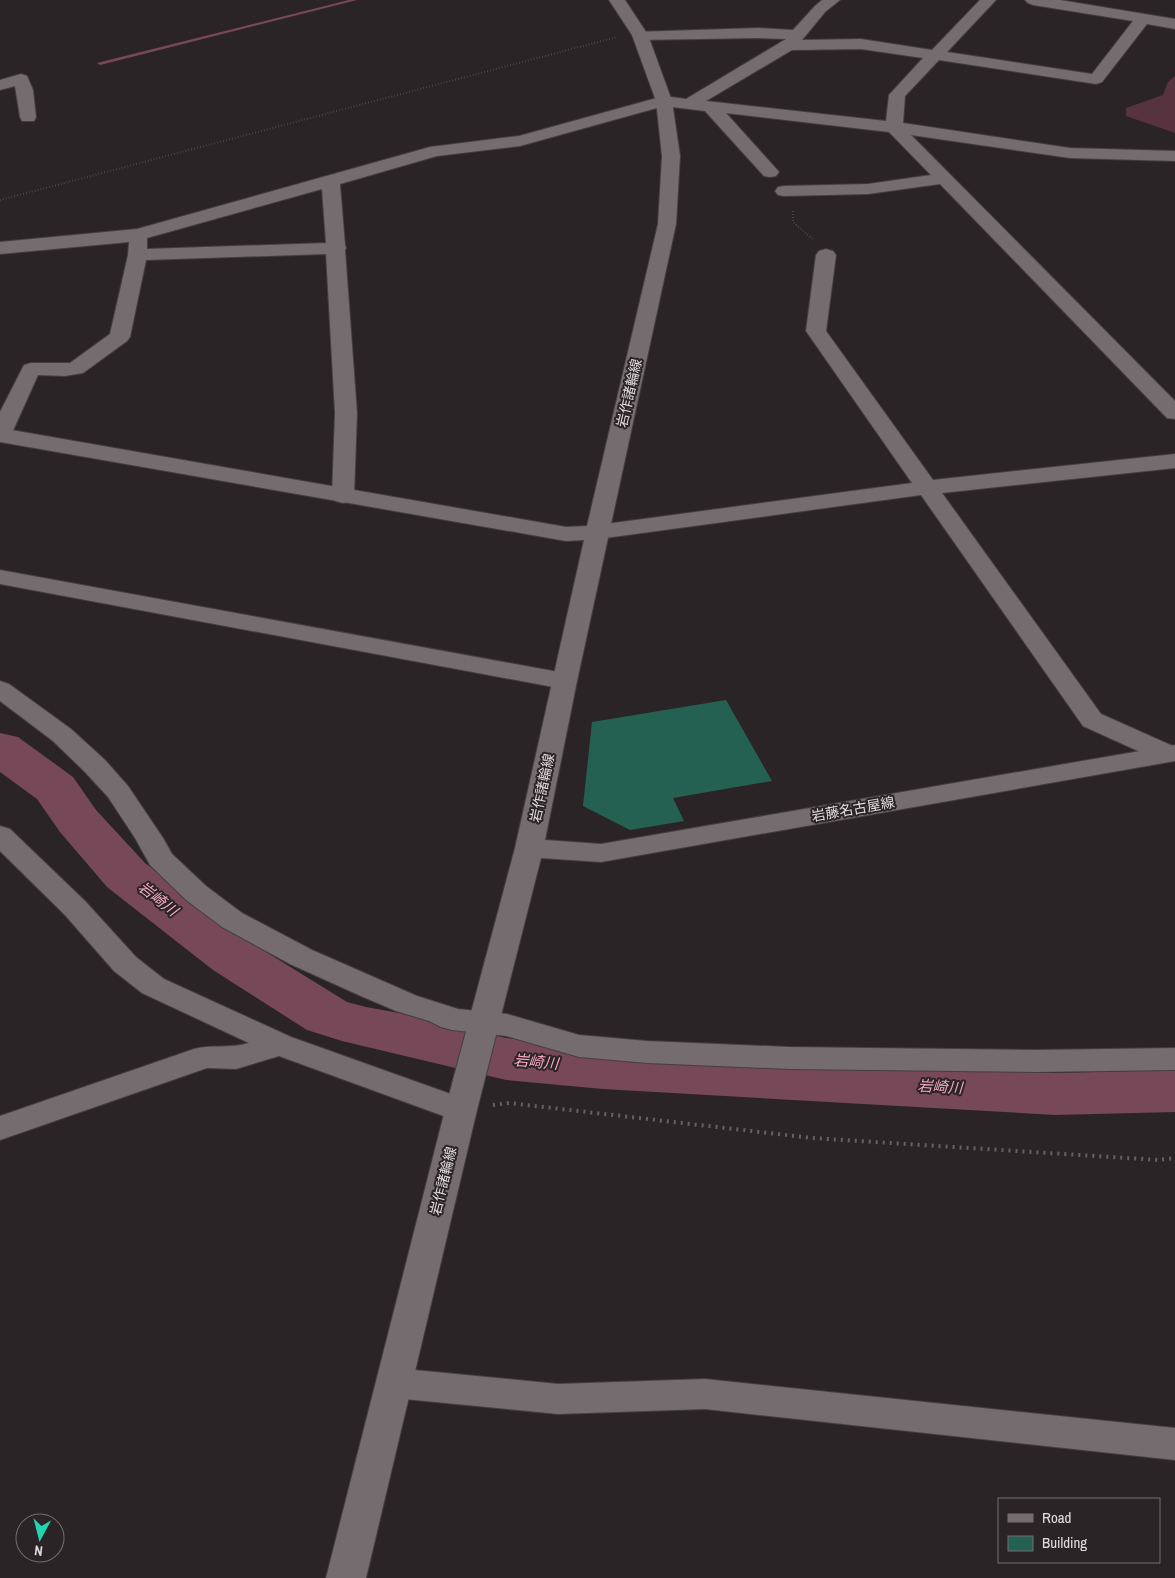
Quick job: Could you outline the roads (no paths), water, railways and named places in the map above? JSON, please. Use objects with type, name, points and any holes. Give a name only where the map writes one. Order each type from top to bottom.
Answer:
[{"type":"street","name":"岩作諸輪線","points":[[346,1578],[464,1098],[529,848],[564,681],[667,224],[671,156],[664,101],[640,35],[616,0]]},
{"type":"street","points":[[988,0],[897,95],[894,127],[1175,413]]},
{"type":"street","points":[[1033,0],[1175,24]]},
{"type":"street","points":[[804,3],[826,5]]},
{"type":"street","points":[[689,104],[793,40],[826,5]]},
{"type":"street","points":[[640,35],[758,33],[793,40],[862,44],[936,54],[1096,79],[1143,18]]},
{"type":"street","points":[[0,85],[21,79],[25,90],[28,117]]},
{"type":"street","points":[[138,245],[332,181],[436,151],[520,141],[664,101],[894,127],[1070,153],[1175,156]]},
{"type":"street","points":[[710,106],[770,172]]},
{"type":"street","points":[[784,191],[868,189],[944,178]]},
{"type":"street","points":[[332,181],[346,412],[343,496]]},
{"type":"street","points":[[138,245],[120,337],[76,369],[31,369],[0,435],[566,534],[598,532],[926,488],[1175,460]]},
{"type":"street","points":[[0,248],[138,245],[337,248]]},
{"type":"street","points":[[826,255],[816,331],[1092,720],[1172,753]]},
{"type":"street","points":[[0,577],[564,681]]},
{"type":"street","points":[[0,689],[62,735],[95,766],[118,792],[149,838],[160,859],[196,893],[232,920],[301,957],[407,1004],[440,1013],[452,1019],[483,1026],[507,1025],[579,1046],[647,1052],[789,1058],[1036,1061],[1175,1059]]},
{"type":"street","name":"岩藤名古屋線","points":[[529,848],[601,853],[1172,753]]},
{"type":"street","points":[[0,835],[75,908],[125,964],[153,986],[280,1045],[464,1098]]},
{"type":"street","points":[[0,1128],[205,1057],[236,1058],[280,1045]]},
{"type":"street","points":[[394,1383],[558,1399],[705,1394],[1175,1444]]},
{"type":"waterway","points":[[100,63],[355,0]]},
{"type":"waterway","name":"岩崎川","points":[[0,748],[55,788],[78,821],[126,875],[233,957],[327,1016],[363,1027],[399,1033],[506,1059],[603,1068],[1055,1094],[1175,1091]]}]
